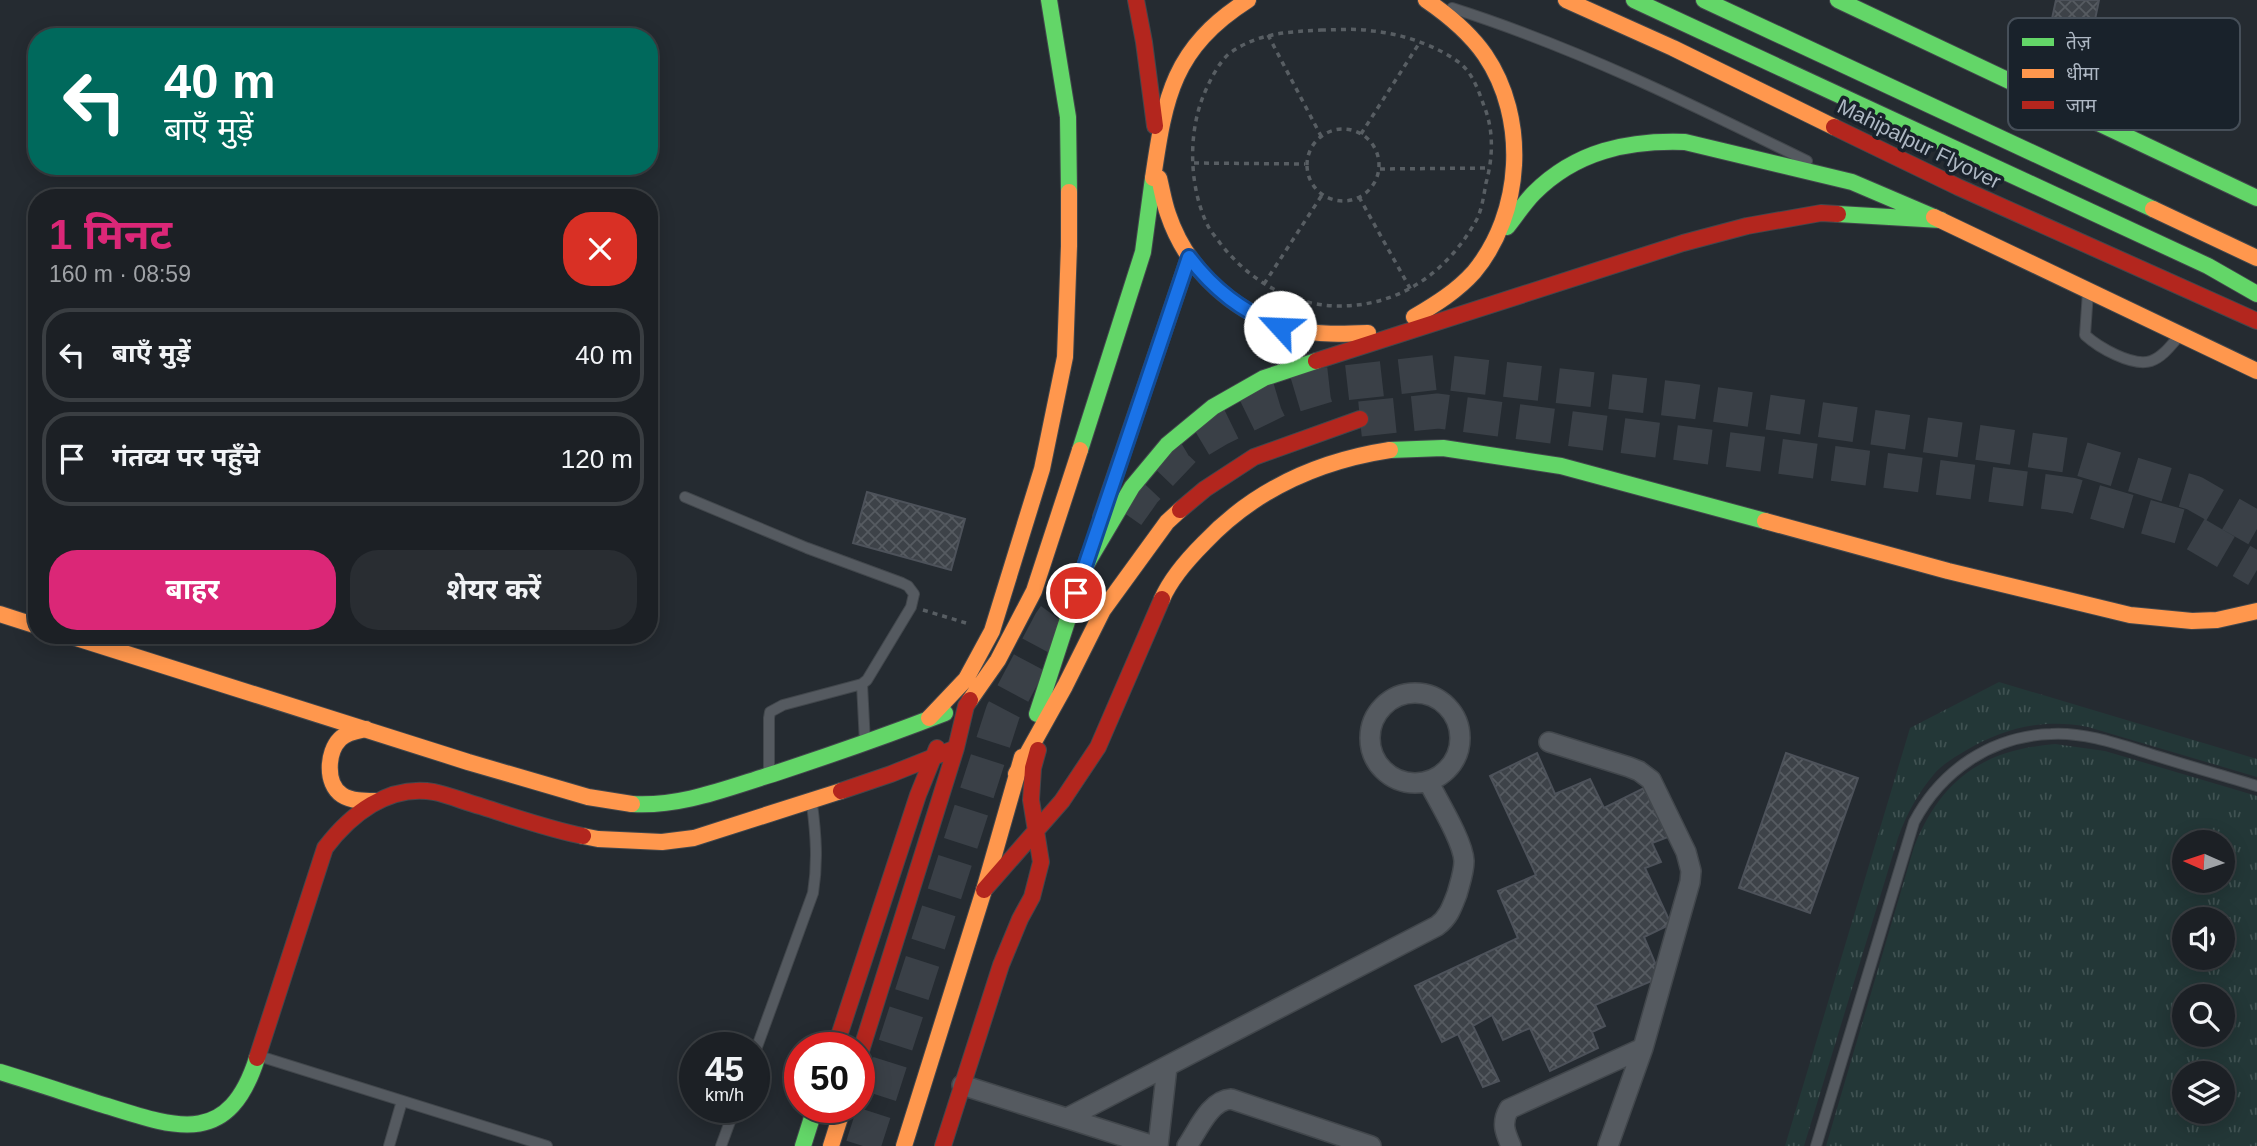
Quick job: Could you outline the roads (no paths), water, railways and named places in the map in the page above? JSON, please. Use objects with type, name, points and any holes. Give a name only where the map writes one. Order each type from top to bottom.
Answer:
[{"type":"main road","points":[[929,718],[966,679],[992,631],[1042,469],[1065,357],[1069,246],[1068,117],[1049,0]]},
{"type":"main road","points":[[1136,0],[1158,147],[1158,170],[1165,205],[1177,237],[1189,257],[1220,292],[1238,306],[1280,327],[1337,335],[1371,332],[1394,326],[1421,314],[1445,299],[1466,280],[1535,192],[1556,174],[1604,149],[1631,142],[1658,140],[1685,142],[1852,182],[1941,220],[2257,371]]},
{"type":"main road","points":[[840,1032],[918,794],[933,757],[960,708],[998,660],[1034,592],[1143,252],[1162,117],[1171,87],[1185,60],[1204,35],[1226,14],[1248,0]]},
{"type":"main road","points":[[1427,0],[1448,15],[1482,51],[1501,86],[1511,114],[1515,144],[1513,183],[1499,231],[1485,257]]},
{"type":"main road","name":"Mahipalpur Flyover","points":[[1566,0],[1673,48],[1958,187],[2257,321]]},
{"type":"main road","points":[[1634,0],[2208,266],[2257,294]]},
{"type":"main road","name":"Mahipalpur Flyover","points":[[1704,0],[2257,258]]},
{"type":"main road","points":[[1838,0],[2008,80]]},
{"type":"main road","points":[[2113,130],[2257,198]]},
{"type":"main road","points":[[1083,570],[1132,487],[1167,445],[1213,407],[1265,378],[1670,247],[1747,226],[1821,213],[1941,220]]},
{"type":"main road","points":[[904,1146],[984,890],[1016,774],[1189,257]]},
{"type":"main road","points":[[1016,774],[1103,610],[1167,522],[1205,489],[1254,457],[1360,419]]},
{"type":"main road","points":[[984,890],[1062,801],[1098,747],[1167,588],[1191,556],[1251,501],[1286,481],[1324,465],[1363,454],[1403,448],[1443,448],[1560,466],[1948,571],[2130,615],[2192,621],[2217,620],[2257,611]]},
{"type":"main road","points":[[0,614],[28,623]]},
{"type":"main road","points":[[96,644],[559,789],[619,803],[649,805],[681,801],[865,744],[960,708]]},
{"type":"main road","points":[[867,1032],[956,748],[960,708]]},
{"type":"main road","points":[[943,1146],[1001,965],[1032,897],[1041,862],[1031,800],[1033,768],[1047,718]]},
{"type":"main road","points":[[366,729],[350,733],[338,740],[332,754],[331,780],[337,791],[345,797],[375,801]]},
{"type":"main road","points":[[0,1072],[161,1123],[189,1126],[215,1120],[229,1111],[242,1096],[258,1056],[325,848],[339,828],[354,814],[375,801],[413,791],[432,792],[564,832],[598,839],[662,842],[694,838],[730,828],[891,774],[956,748]]},
{"type":"main road","points":[[803,1146],[810,1123]]},
{"type":"main road","points":[[831,1146],[838,1123]]},
{"type":"street","points":[[1417,692],[1434,697],[1448,707],[1458,722],[1460,740],[1456,757],[1445,771],[1428,781],[1413,783],[1396,779],[1382,769],[1373,754],[1370,736],[1374,719],[1384,704],[1399,695],[1417,692]]},
{"type":"street","points":[[1549,742],[1629,767],[1651,780],[1689,862],[1690,882],[1643,1048],[1608,1146]]},
{"type":"street","points":[[1067,1118],[1446,919],[1456,896],[1464,860],[1461,847],[1428,781]]},
{"type":"street","points":[[1511,1146],[1504,1131],[1504,1117],[1509,1109],[1643,1048]]},
{"type":"street","points":[[962,1085],[1156,1146],[1167,1067]]},
{"type":"street","points":[[1187,1146],[1216,1103],[1230,1099],[1371,1146]]},
{"type":"lane","points":[[1427,0],[1517,29],[1676,97],[1852,182]]},
{"type":"lane","points":[[2088,290],[2085,335],[2094,344],[2129,360],[2150,361],[2165,351],[2180,334]]},
{"type":"lane","points":[[685,497],[807,548],[908,586],[914,594],[911,607],[871,674],[862,684],[783,705],[771,712],[769,775]]},
{"type":"lane","points":[[862,684],[865,744]]},
{"type":"lane","points":[[1816,1146],[1914,822],[1935,790],[1958,768],[1986,749],[2005,742],[2029,736],[2061,734],[2120,745],[2257,786]]},
{"type":"lane","points":[[762,1032],[813,893],[817,843],[811,800]]},
{"type":"lane","points":[[258,1056],[547,1146]]},
{"type":"lane","points":[[389,1146],[402,1101]]},
{"type":"lane","points":[[721,1146],[729,1123]]},
{"type":"tunnel","points":[[1127,515],[1144,491],[1183,450],[1277,400],[1327,385],[1441,372],[1691,401],[2072,456],[2194,493],[2257,529]]},
{"type":"tunnel","points":[[1360,419],[1438,411],[2071,495],[2185,528],[2257,570]]},
{"type":"tunnel","points":[[863,1146],[1003,712],[1051,622],[1083,578]]}]
